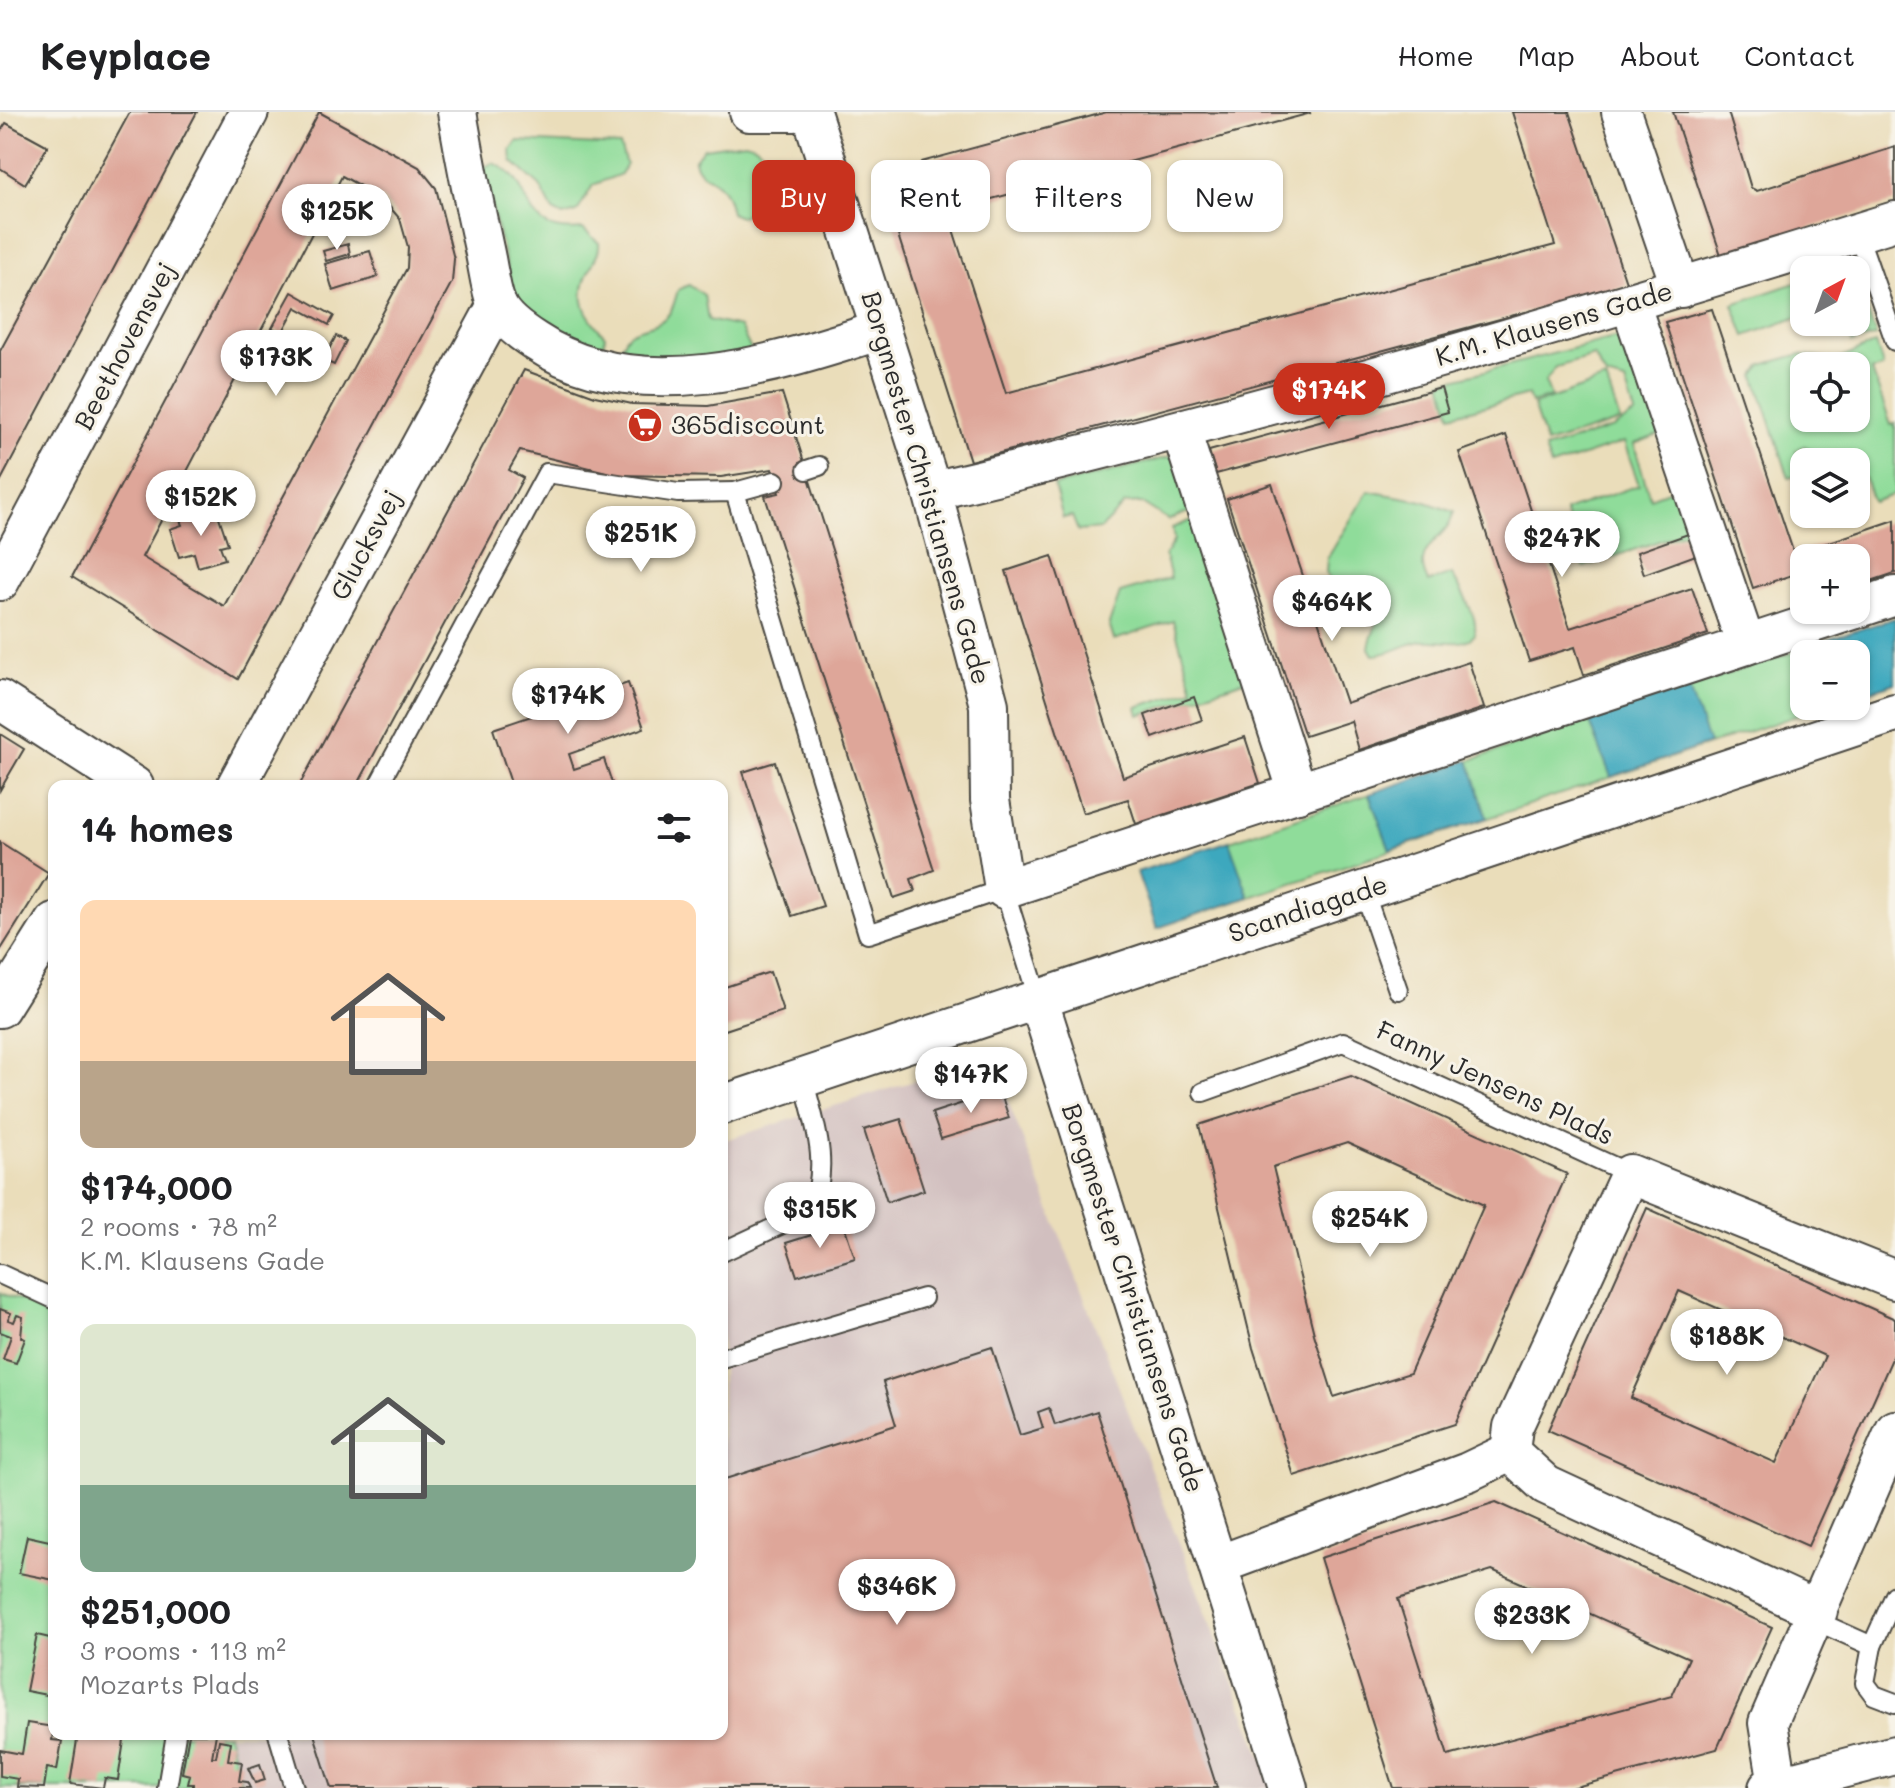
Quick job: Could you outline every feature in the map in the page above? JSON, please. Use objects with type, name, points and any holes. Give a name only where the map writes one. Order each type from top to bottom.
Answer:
[{"type":"street","name":"Beethovensvej","points":[[0,581],[249,112]]},
{"type":"street","points":[[457,112],[497,305],[521,332],[548,350],[585,365],[638,373],[737,371],[792,359],[881,330]]},
{"type":"street","points":[[749,112],[795,112]]},
{"type":"street","name":"Borgmester Christiansens Gade","points":[[811,112],[932,491],[989,705],[990,800],[1004,889]]},
{"type":"street","points":[[1621,112],[1681,288]]},
{"type":"street","name":"K.M. Klausens Gade","points":[[932,491],[1181,431],[1681,288],[1895,221]]},
{"type":"street","points":[[1630,303],[1746,645]]},
{"type":"street","name":"Glucksvej","points":[[239,780],[497,305]]},
{"type":"street","points":[[1181,431],[1298,793]]},
{"type":"street","points":[[1870,605],[1895,596]]},
{"type":"street","points":[[1004,889],[1811,624]]},
{"type":"street","points":[[0,700],[125,780]]},
{"type":"street","name":"Scandiagade","points":[[728,1103],[1895,713]]},
{"type":"street","points":[[0,1008],[48,932]]},
{"type":"street","name":"Borgmester Christiansens Gade","points":[[1038,998],[1288,1788]]},
{"type":"street","points":[[1510,1452],[1513,1427],[1630,1174],[1895,1280]]},
{"type":"street","points":[[1895,1430],[1768,1723],[1773,1787],[1895,1755]]},
{"type":"street","points":[[1218,1565],[1468,1472],[1510,1452]]},
{"type":"street","points":[[1510,1452],[1546,1485],[1816,1616]]},
{"type":"lane","points":[[1857,232],[1895,341]]},
{"type":"lane","points":[[381,780],[547,473],[678,493],[735,492],[775,481]]},
{"type":"lane","points":[[735,492],[868,934],[1004,889]]},
{"type":"lane","name":"Borgmester Christiansens Gade","points":[[1004,889],[1038,998]]},
{"type":"lane","points":[[1364,891],[1398,990]]},
{"type":"lane","name":"Fanny Jensens Plads","points":[[1203,1092],[1343,1042],[1630,1174]]},
{"type":"lane","points":[[728,1249],[812,1210],[822,1183],[821,1149],[803,1078]]},
{"type":"lane","points":[[0,1274],[48,1296]]},
{"type":"lane","points":[[728,1356],[923,1298]]},
{"type":"lane","points":[[1895,1595],[1872,1646],[1865,1683],[1874,1695],[1895,1703]]},
{"type":"lane","points":[[1816,1616],[1872,1646]]},
{"type":"lane","points":[[167,1788],[175,1740]]},
{"type":"lane","points":[[280,1740],[294,1788]]},
{"type":"shaded area","points":[[991,1057],[1274,1788],[243,1788],[230,1740],[728,1740],[728,1139]]},
{"type":"green space","points":[[517,141],[620,146],[626,164],[621,174],[593,185],[577,212],[563,216],[553,211],[540,186],[512,161],[511,150]]},
{"type":"green space","points":[[745,142],[758,147],[766,155],[768,160],[752,160],[750,211],[739,217],[731,213],[723,190],[697,168],[694,161],[704,148]]},
{"type":"green space","points":[[493,163],[507,171],[517,182],[529,206],[546,225],[583,229],[599,243],[582,296],[587,312],[605,336],[602,352],[550,329],[520,303],[513,292],[482,168]]},
{"type":"green space","points":[[689,285],[704,295],[708,320],[740,327],[752,352],[686,361],[621,354],[626,336],[661,321],[672,309],[678,290]]},
{"type":"green space","points":[[1790,285],[1790,320],[1745,336],[1733,304]]},
{"type":"green space","points":[[1870,319],[1876,336],[1852,343],[1850,336],[1870,336]]},
{"type":"green space","points":[[1626,335],[1661,434],[1634,444],[1650,498],[1681,486],[1694,529],[1584,567],[1565,511],[1639,485],[1624,442],[1551,467],[1545,449],[1613,428],[1635,414],[1625,382],[1606,377],[1594,356],[1556,367],[1545,382],[1551,397],[1531,403],[1528,395],[1451,415],[1442,382]]},
{"type":"green space","points":[[1876,343],[1883,367],[1872,371],[1891,425],[1895,423],[1895,494],[1873,502],[1870,493],[1870,448],[1790,448],[1789,478],[1755,376],[1762,365],[1790,357],[1790,432],[1870,432],[1870,352],[1856,352]]},
{"type":"green space","points":[[1606,379],[1620,421],[1546,444],[1533,405]]},
{"type":"green space","points":[[1173,456],[1191,511],[1169,520],[1142,503],[1125,504],[1100,529],[1078,531],[1072,516],[1063,518],[1054,486]]},
{"type":"green space","points":[[1368,491],[1423,501],[1454,512],[1445,530],[1426,551],[1423,570],[1428,582],[1452,574],[1475,623],[1475,632],[1470,639],[1460,642],[1422,641],[1373,655],[1369,648],[1377,615],[1372,602],[1360,594],[1333,586],[1326,572],[1327,559]]},
{"type":"green space","points":[[1195,519],[1247,680],[1139,715],[1137,707],[1193,689],[1173,621],[1114,640],[1109,624],[1120,593],[1171,578],[1165,555],[1174,540],[1172,528]]},
{"type":"green space","points":[[1895,618],[1895,683],[1870,691],[1870,640],[1829,640]]},
{"type":"green space","points":[[1790,653],[1790,718],[1157,928],[1137,872]]},
{"type":"green space","points":[[0,1293],[48,1310],[48,1740],[230,1740],[243,1788],[0,1788]]},
{"type":"water","points":[[1895,618],[1895,683],[1870,691],[1870,640],[1827,640]]},
{"type":"water","points":[[1688,687],[1709,744],[1611,777],[1589,720]]},
{"type":"water","points":[[1469,760],[1487,818],[1390,850],[1369,794]]},
{"type":"water","points":[[1229,841],[1249,897],[1157,928],[1137,872]]},
{"type":"building","points":[[130,112],[197,112],[0,482],[0,351]]},
{"type":"building","points":[[319,112],[419,167],[436,188],[454,259],[452,282],[238,679],[72,577]],"holes":[[[342,176],[382,198],[400,219],[408,247],[407,268],[224,606],[142,557]]]},
{"type":"building","points":[[1107,112],[1311,113],[1136,160],[1006,160],[1006,195],[990,199],[990,160],[928,160]]},
{"type":"building","points":[[1512,112],[1569,112],[1627,285],[970,461],[897,232],[954,232],[1006,393],[1555,245]]},
{"type":"building","points":[[1673,112],[1728,112],[1751,188],[1757,191],[1895,147],[1895,202],[1721,255]]},
{"type":"building","points":[[6,123],[48,146],[25,184],[0,168],[0,132]]},
{"type":"building","points":[[348,244],[350,254],[326,261],[323,251]]},
{"type":"building","points":[[370,251],[378,277],[333,291],[325,264]]},
{"type":"building","points":[[292,292],[334,316],[329,325],[296,307],[282,333],[272,328]]},
{"type":"building","points":[[1712,309],[1791,544],[1790,576],[1753,588],[1665,322]]},
{"type":"building","points":[[336,336],[346,341],[334,365],[323,360]]},
{"type":"building","points":[[524,370],[595,396],[632,404],[708,406],[782,393],[934,870],[911,879],[915,891],[894,898],[765,496],[779,493],[772,469],[721,477],[619,475],[520,451],[509,470],[523,478],[360,780],[302,780]]},
{"type":"building","points":[[1441,388],[1448,412],[1216,474],[1209,451]]},
{"type":"building","points":[[1506,435],[1570,628],[1692,588],[1708,634],[1584,675],[1575,647],[1529,661],[1459,452]]},
{"type":"building","points":[[1272,484],[1346,703],[1469,662],[1484,708],[1359,750],[1351,721],[1305,736],[1227,499]]},
{"type":"building","points":[[216,508],[228,544],[220,546],[225,559],[198,567],[194,553],[179,557],[170,529],[182,525],[180,520]]},
{"type":"building","points":[[1895,520],[1895,573],[1870,581],[1870,544],[1824,544]]},
{"type":"building","points":[[1688,534],[1696,555],[1644,574],[1637,552]]},
{"type":"building","points":[[1052,556],[1123,777],[1245,737],[1260,783],[1136,824],[1128,799],[1083,813],[1006,571]]},
{"type":"building","points":[[596,675],[602,692],[628,683],[644,728],[569,754],[574,769],[604,759],[611,780],[510,780],[493,729],[567,704],[561,687]]},
{"type":"building","points":[[1194,697],[1202,720],[1153,738],[1145,715]]},
{"type":"building","points":[[0,734],[24,749],[0,790]]},
{"type":"building","points":[[775,762],[823,906],[792,916],[743,772]]},
{"type":"building","points":[[0,842],[48,875],[0,951]]},
{"type":"building","points":[[770,972],[783,1011],[728,1029],[728,986]]},
{"type":"building","points":[[1351,1076],[1567,1174],[1455,1424],[1294,1476],[1253,1348],[1199,1125]],"holes":[[[1347,1143],[1484,1205],[1410,1373],[1334,1397],[1314,1334],[1273,1167]]]},
{"type":"building","points":[[1000,1091],[1009,1118],[941,1139],[932,1113]]},
{"type":"building","points":[[901,1119],[924,1190],[887,1202],[864,1130]]},
{"type":"building","points":[[1647,1208],[1895,1319],[1895,1352],[1808,1546],[1548,1430]],"holes":[[[1679,1291],[1825,1356],[1776,1463],[1631,1398]]]},
{"type":"building","points":[[844,1225],[855,1258],[797,1276],[786,1243]]},
{"type":"building","points":[[0,1309],[11,1313],[8,1320],[14,1322],[17,1315],[23,1317],[21,1337],[25,1339],[16,1363],[3,1359],[11,1336],[0,1332]]},
{"type":"building","points":[[992,1347],[1020,1435],[1043,1428],[1038,1412],[1049,1408],[1055,1425],[1097,1411],[1217,1788],[331,1788],[316,1740],[728,1740],[728,1478],[896,1425],[883,1382]]},
{"type":"building","points":[[1496,1502],[1772,1627],[1717,1749],[1572,1788],[1393,1788],[1320,1558]],"holes":[[[1492,1570],[1689,1658],[1672,1696],[1448,1756],[1398,1599]]]},
{"type":"building","points":[[27,1536],[48,1541],[48,1579],[19,1573]]},
{"type":"building","points":[[37,1635],[48,1638],[48,1695],[26,1691]]},
{"type":"building","points":[[27,1723],[48,1726],[48,1740],[62,1741],[57,1770],[47,1768],[44,1788],[17,1787],[18,1779],[0,1776],[0,1750],[22,1754]]},
{"type":"building","points":[[77,1740],[124,1740],[118,1780],[105,1778],[103,1788],[70,1784]]},
{"type":"building","points":[[188,1740],[215,1740],[212,1757],[216,1757],[219,1740],[231,1742],[228,1760],[242,1762],[239,1781],[247,1782],[250,1788],[193,1788],[193,1784],[188,1784],[190,1775],[182,1773]]},
{"type":"building","points":[[260,1764],[265,1780],[255,1783],[248,1768]]},
{"type":"place","name":"365discount","points":[[645,425]]}]
